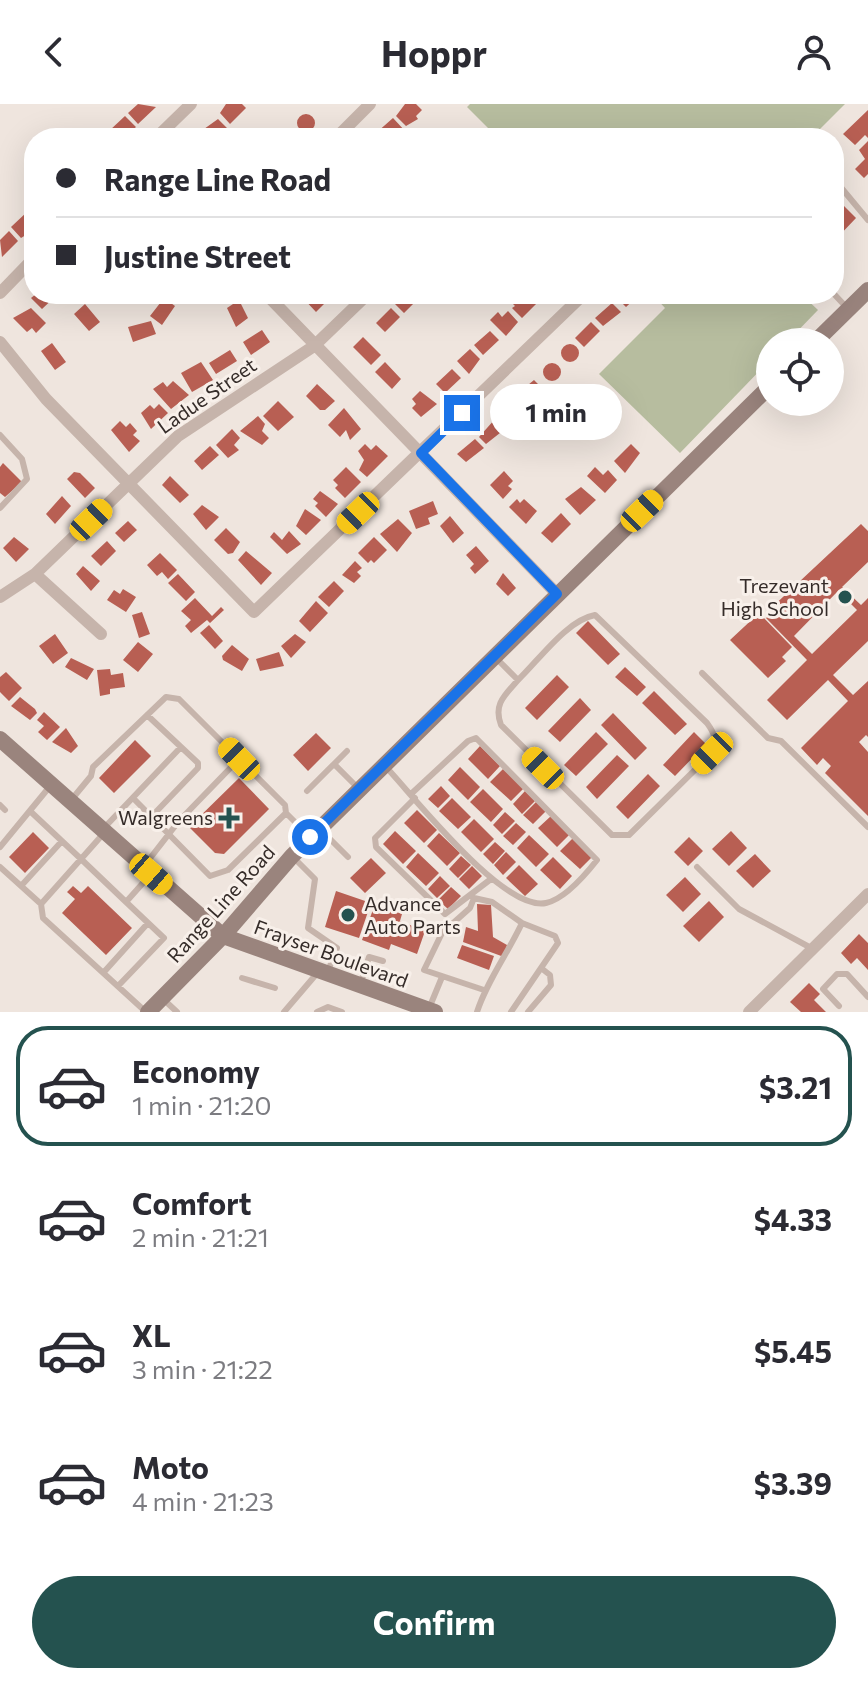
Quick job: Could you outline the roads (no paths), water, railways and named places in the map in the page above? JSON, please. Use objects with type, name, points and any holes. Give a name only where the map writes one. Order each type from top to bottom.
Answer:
[{"type":"main road","points":[[829,328],[868,290]]},
{"type":"main road","name":"Range Line Road","points":[[147,1012],[223,936],[292,856],[756,400]]},
{"type":"main road","name":"Frayser Boulevard","points":[[0,739],[223,936],[432,1011]]},
{"type":"street","points":[[166,128],[191,104]]},
{"type":"street","points":[[346,128],[370,104]]},
{"type":"street","points":[[0,293],[24,268]]},
{"type":"street","points":[[275,304],[557,594]]},
{"type":"street","name":"Ladue Street","points":[[0,597],[35,574],[178,436],[314,346],[358,304]]},
{"type":"street","points":[[0,342],[46,399],[254,612],[574,304]]},
{"type":"street","points":[[35,574],[101,634]]},
{"type":"street","points":[[749,1012],[868,894]]},
{"type":"lane","points":[[844,191],[868,220]]},
{"type":"lane","points":[[843,304],[848,309]]},
{"type":"lane","points":[[0,435],[22,459],[27,479],[0,508]]},
{"type":"lane","points":[[595,615],[707,723],[715,735],[715,745],[712,753],[629,835],[612,835],[501,725],[496,712],[499,702],[518,680],[573,625],[583,617],[595,615]]},
{"type":"lane","points":[[494,656],[518,680]]},
{"type":"lane","points":[[702,673],[768,738],[781,741],[868,827]]},
{"type":"lane","points":[[69,801],[91,776],[93,767],[166,697],[179,699],[285,805],[286,813],[348,857]]},
{"type":"lane","points":[[147,715],[198,763],[198,768],[152,816]]},
{"type":"lane","points":[[384,765],[413,796],[491,879],[520,901],[546,903],[589,871],[596,856],[476,738],[468,741],[413,796],[375,838],[376,847],[445,914],[491,879]]},
{"type":"lane","points":[[41,904],[181,747]]},
{"type":"lane","points":[[307,791],[347,751]]},
{"type":"lane","points":[[126,902],[170,834],[239,759]]},
{"type":"lane","points":[[334,764],[359,789]]},
{"type":"lane","points":[[0,847],[51,785]]},
{"type":"lane","points":[[133,798],[210,876],[228,870],[286,813]]},
{"type":"lane","points":[[30,811],[164,938],[119,985]]},
{"type":"lane","points":[[21,886],[62,841]]},
{"type":"lane","points":[[284,1012],[323,973],[337,948],[308,928],[315,879],[292,856]]},
{"type":"lane","points":[[0,867],[41,904],[43,918],[147,1012]]},
{"type":"lane","points":[[697,867],[739,909],[813,949]]},
{"type":"lane","points":[[484,990],[424,970],[442,933],[470,908],[474,898],[492,902],[522,923],[555,936],[558,943],[511,1012]]},
{"type":"lane","points":[[104,972],[148,923]]},
{"type":"lane","points":[[477,1012],[484,990],[504,961],[522,923]]},
{"type":"lane","points":[[359,986],[369,957],[383,961]]},
{"type":"lane","points":[[528,1012],[551,985],[550,975],[541,968]]},
{"type":"lane","points":[[839,1006],[823,989],[837,974],[847,974],[868,997]]},
{"type":"lane","points":[[432,1011],[442,977]]},
{"type":"lane","points":[[242,978],[275,988]]},
{"type":"lane","points":[[161,998],[177,1012]]},
{"type":"lane","points":[[317,1012],[328,1007],[342,1012]]},
{"type":"place","name":"Trezevant High School","points":[[845,597]]},
{"type":"place","name":"Walgreens","points":[[229,818]]},
{"type":"place","name":"Advance Auto Parts","points":[[348,915]]}]
